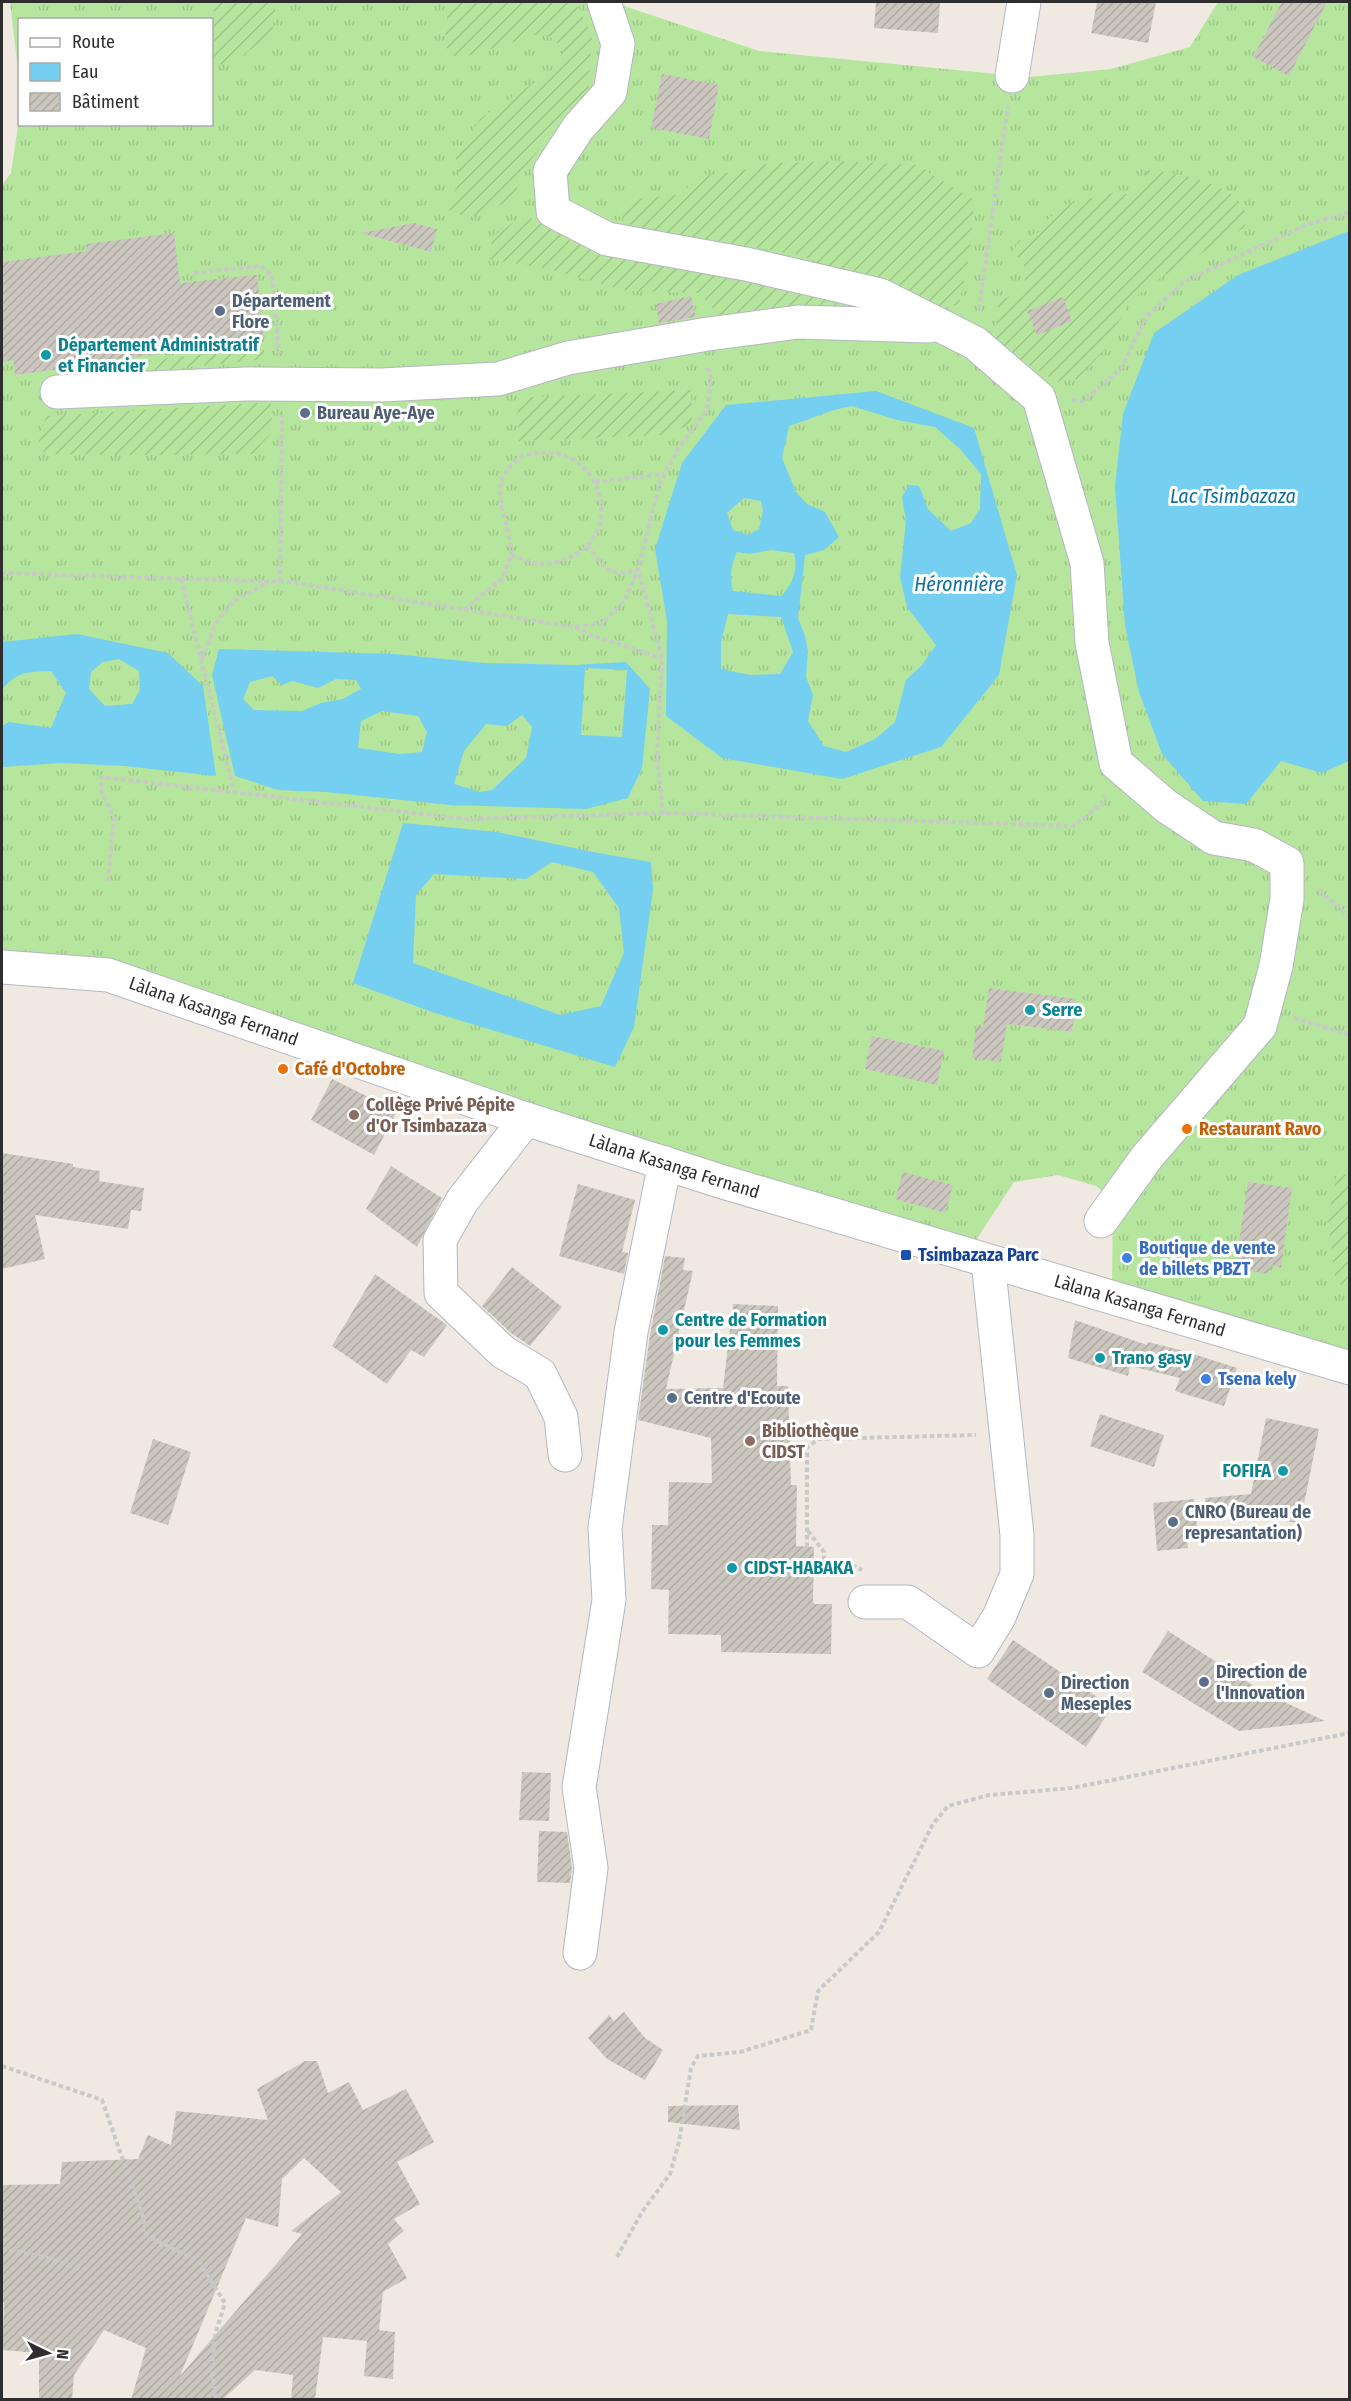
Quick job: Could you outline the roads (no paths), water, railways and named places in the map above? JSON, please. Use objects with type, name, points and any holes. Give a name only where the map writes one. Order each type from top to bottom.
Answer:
[{"type":"street","points":[[604,2],[618,44],[610,92],[579,128],[550,171],[553,211],[607,238],[746,264],[880,295],[975,343],[1039,398],[1087,563],[1092,643],[1116,764],[1166,806],[1214,838],[1254,844],[1287,863],[1287,899],[1276,966],[1260,1026],[1147,1157],[1101,1221]]},
{"type":"street","points":[[1012,76],[1024,2]]},
{"type":"street","points":[[57,392],[282,384],[382,385],[498,379],[568,358],[694,336],[798,322],[942,327]]},
{"type":"street","name":"Làlana Kasanga Fernand","points":[[2,967],[108,975],[526,1119],[723,1182],[1350,1368]]},
{"type":"street","points":[[526,1119],[462,1202],[440,1239],[441,1293],[503,1352],[540,1374],[561,1417],[565,1455]]},
{"type":"street","points":[[580,1953],[591,1868],[579,1787],[609,1600],[605,1528],[631,1332],[665,1163]]},
{"type":"street","points":[[866,1602],[908,1602],[978,1651],[999,1617],[1017,1574],[1017,1534],[988,1261]]},
{"type":"water","name":"Lac Tsimbazaza","points":[[1349,231],[1349,761],[1322,773],[1281,761],[1246,804],[1203,801],[1162,754],[1139,692],[1125,625],[1115,486],[1123,414],[1154,333],[1238,275]]},
{"type":"water","name":"Héronnière","points":[[876,391],[974,428],[1017,575],[999,675],[941,747],[842,779],[722,758],[666,716],[667,621],[655,549],[682,463],[726,405]],"holes":[[[852,406],[897,420],[935,427],[960,449],[981,474],[980,509],[971,523],[951,531],[928,509],[919,486],[909,485],[902,497],[906,521],[900,577],[907,607],[936,645],[922,665],[906,680],[895,722],[875,739],[846,752],[824,746],[808,721],[813,695],[806,677],[808,651],[798,618],[805,555],[824,550],[839,537],[825,512],[807,504],[796,492],[782,458],[789,426]],[[744,498],[761,501],[763,511],[759,529],[748,535],[733,530],[727,513]],[[771,550],[794,553],[794,576],[782,596],[733,591],[731,571],[737,552],[750,554]],[[728,614],[781,617],[793,652],[780,674],[750,675],[721,669],[721,642]]]},
{"type":"water","points":[[77,634],[168,653],[203,686],[216,776],[124,766],[61,763],[2,767],[2,726],[9,722],[51,728],[66,693],[51,671],[30,672],[18,676],[2,690],[2,642]],"holes":[[[119,659],[139,671],[140,690],[132,704],[105,706],[89,689],[91,672],[103,662]]]},
{"type":"water","points":[[219,649],[394,654],[484,663],[575,665],[626,662],[650,689],[642,768],[628,798],[586,809],[450,805],[326,792],[278,790],[235,776],[212,675]],"holes":[[[585,668],[627,670],[622,737],[581,735]],[[272,676],[282,685],[292,681],[318,688],[336,679],[356,680],[361,689],[343,699],[321,703],[302,711],[254,710],[243,699],[250,682]],[[382,711],[418,716],[427,732],[422,752],[400,754],[358,748],[361,721]],[[522,715],[532,727],[526,758],[492,790],[480,792],[454,784],[464,751],[486,724],[507,726]]]},
{"type":"water","points":[[403,823],[497,832],[651,862],[653,890],[634,1027],[615,1067],[432,1012],[353,983]],"holes":[[[552,862],[593,872],[619,908],[624,953],[601,1006],[560,1015],[413,963],[416,895],[434,874],[526,879]]]},
{"type":"place","name":"Département Flore","points":[[220,311]]},
{"type":"place","name":"Département Administratif et Financier","points":[[46,355]]},
{"type":"place","name":"Bureau Aye-Aye","points":[[305,413]]},
{"type":"place","name":"Serre","points":[[1030,1010]]},
{"type":"place","name":"Café d'Octobre","points":[[283,1069]]},
{"type":"place","name":"Collège Privé Pépite d'Or Tsimbazaza","points":[[354,1115]]},
{"type":"place","name":"Restaurant Ravo","points":[[1187,1129]]},
{"type":"place","name":"Tsimbazaza Parc","points":[[906,1255]]},
{"type":"place","name":"Boutique de vente de billets PBZT","points":[[1127,1258]]},
{"type":"place","name":"Centre de Formation pour les Femmes","points":[[663,1330]]},
{"type":"place","name":"Trano gasy","points":[[1100,1358]]},
{"type":"place","name":"Tsena kely","points":[[1206,1379]]},
{"type":"place","name":"Centre d'Ecoute","points":[[672,1398]]},
{"type":"place","name":"Bibliothèque CIDST","points":[[750,1441]]},
{"type":"place","name":"FOFIFA","points":[[1283,1471]]},
{"type":"place","name":"CNRO (Bureau de represantation)","points":[[1173,1522]]},
{"type":"place","name":"CIDST-HABAKA","points":[[732,1568]]},
{"type":"place","name":"Direction de l'Innovation","points":[[1204,1682]]},
{"type":"place","name":"Direction Meseples","points":[[1049,1693]]}]
